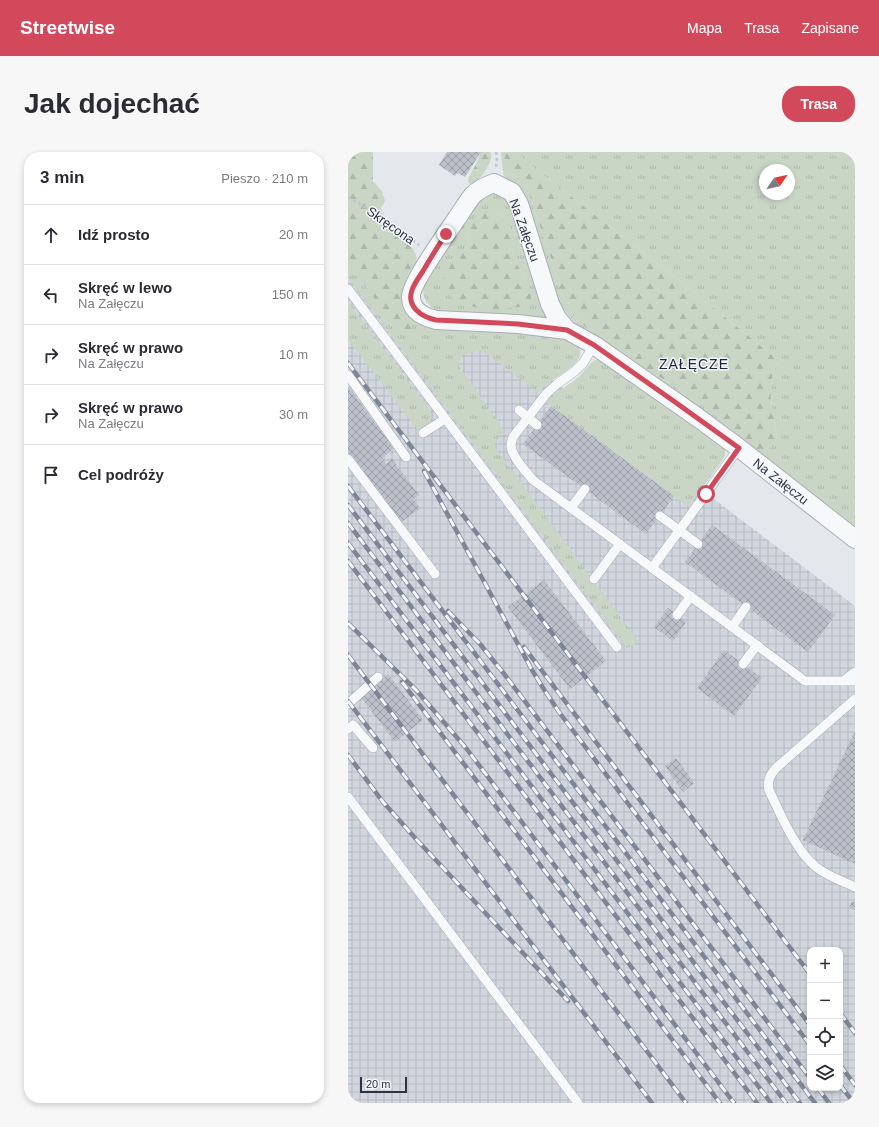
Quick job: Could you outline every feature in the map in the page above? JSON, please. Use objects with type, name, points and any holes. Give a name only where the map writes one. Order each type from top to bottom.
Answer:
[{"type":"street","name":"Na Załęczu","points":[[567,330],[518,324],[436,320],[426,317],[418,312],[413,306],[410,298],[412,290],[432,255],[472,196],[484,186],[494,183],[512,192],[519,204],[550,304],[557,318],[567,330],[594,345],[739,448],[855,539]]},
{"type":"lane","points":[[348,289],[617,647]]},
{"type":"lane","points":[[594,345],[579,367],[546,394],[512,440],[511,448],[513,453],[524,469],[533,480],[805,681],[855,681]]},
{"type":"lane","points":[[348,375],[406,457]]},
{"type":"lane","points":[[518,410],[537,425]]},
{"type":"lane","points":[[423,434],[445,419]]},
{"type":"lane","points":[[652,568],[739,448]]},
{"type":"lane","points":[[348,459],[435,574]]},
{"type":"lane","points":[[571,508],[585,489]]},
{"type":"lane","points":[[660,516],[698,544]]},
{"type":"lane","points":[[594,579],[620,544]]},
{"type":"lane","points":[[677,615],[691,596]]},
{"type":"lane","points":[[732,627],[746,607]]},
{"type":"lane","points":[[743,664],[757,645]]},
{"type":"lane","points":[[843,681],[855,672]]},
{"type":"lane","points":[[348,704],[378,677]]},
{"type":"lane","points":[[855,700],[776,768],[769,779],[768,786],[794,840],[810,862],[822,872],[855,887]]},
{"type":"lane","points":[[350,724],[373,748]]},
{"type":"lane","points":[[348,797],[578,1103]]},
{"type":"path","name":"Skręcona","points":[[348,197],[383,218],[432,255]]},
{"type":"shaded area","points":[[348,262],[442,387],[460,341],[552,380],[719,503],[855,606],[855,1103],[348,1103]]},
{"type":"green space","points":[[348,152],[373,152],[373,181],[382,191],[385,201],[381,208],[384,216],[393,228],[413,248],[416,255],[415,263],[408,275],[405,286],[406,310],[413,325],[410,331],[405,333],[400,332],[348,262]]},
{"type":"green space","points":[[480,152],[491,152],[490,161],[484,173],[473,185],[469,183],[468,180]]},
{"type":"green space","points":[[501,152],[506,152],[504,156],[508,173],[519,178],[527,187],[568,309],[586,328],[609,346],[675,386],[686,396],[715,412],[730,429],[777,439],[771,398],[772,380],[777,364],[773,356],[693,291],[523,159],[518,152],[855,152],[855,531],[577,325],[560,305],[518,187],[506,179],[503,173]]},
{"type":"green space","points":[[506,152],[518,152],[523,159],[538,171],[693,291],[773,356],[777,364],[772,380],[771,398],[777,439],[768,451],[764,452],[757,450],[730,429],[715,412],[686,396],[675,386],[609,346],[586,328],[568,309],[527,187],[519,178],[508,173],[506,170],[504,156]]},
{"type":"green space","points":[[495,194],[505,199],[511,206],[553,320],[438,312],[430,306],[425,299],[423,290],[424,280],[479,201],[485,196]],"holes":[[[484,212],[498,213],[506,220],[512,240],[512,252],[516,263],[527,280],[521,307],[513,307],[449,262],[468,246],[469,233]]]},
{"type":"green space","points":[[484,211],[498,213],[506,220],[512,230],[512,252],[516,263],[527,280],[531,292],[531,301],[528,305],[487,310],[461,304],[446,293],[443,279],[449,262],[468,246],[469,233],[474,218]]},
{"type":"green space","points":[[417,257],[410,315],[417,323],[423,325],[521,331],[567,339],[578,346],[580,354],[576,362],[546,385],[536,395],[532,392],[534,389],[481,350],[461,355],[459,366],[504,430],[494,446],[639,642],[627,648],[348,278],[348,262],[400,331],[405,333],[405,285]]},
{"type":"green space","points":[[348,302],[430,410],[430,420],[419,432],[348,339]]},
{"type":"green space","points":[[600,359],[607,362],[725,449],[725,455],[722,461],[689,506],[546,403],[554,395],[581,375],[591,363]]},
{"type":"building","points":[[447,152],[481,152],[465,177],[457,173],[455,176],[439,165]]},
{"type":"building","points":[[348,387],[394,448],[382,458],[386,464],[392,459],[419,495],[413,499],[420,508],[399,524],[348,458]]},
{"type":"building","points":[[551,406],[674,496],[646,534],[523,444]]},
{"type":"building","points":[[712,525],[835,615],[808,652],[685,562]]},
{"type":"building","points":[[544,580],[606,661],[570,689],[508,607]]},
{"type":"building","points":[[668,608],[686,622],[673,641],[654,627]]},
{"type":"building","points":[[724,650],[762,678],[734,716],[697,688]]},
{"type":"building","points":[[388,674],[423,720],[395,742],[360,696]]},
{"type":"building","points":[[855,731],[855,864],[803,840]]},
{"type":"building","points":[[676,758],[694,783],[683,792],[665,766]]},
{"type":"building","points":[[852,901],[855,902],[855,910],[849,908]]},
{"type":"railway","points":[[348,363],[807,970]]},
{"type":"railway","points":[[424,471],[532,670],[559,712],[807,1041]]},
{"type":"railway","points":[[348,486],[815,1103]]},
{"type":"railway","points":[[348,505],[800,1103]]},
{"type":"railway","points":[[348,523],[786,1103]]},
{"type":"railway","points":[[348,543],[771,1103]]},
{"type":"railway","points":[[348,561],[757,1103]]},
{"type":"railway","points":[[448,611],[480,644],[505,675],[807,1074]]},
{"type":"railway","points":[[348,623],[417,691],[466,748],[734,1103]]},
{"type":"railway","points":[[524,647],[807,1021]]},
{"type":"railway","points":[[348,655],[686,1103]]},
{"type":"railway","points":[[402,682],[720,1103]]},
{"type":"railway","points":[[348,701],[652,1103]]},
{"type":"railway","points":[[348,755],[383,802],[416,839],[568,1001]]},
{"type":"railway","points":[[843,1017],[855,1033]]},
{"type":"railway","points":[[843,1069],[855,1085]]},
{"type":"railway","points":[[843,1089],[854,1103]]},
{"type":"railway","points":[[820,1091],[829,1103]]},
{"type":"district","name":"ZAŁĘCZE","points":[[694,364]]},
{"type":"route","points":[[446,234],[412,290],[410,298],[413,306],[418,312],[426,317],[436,320],[518,324],[567,330],[594,345],[739,448],[706,494]]}]
